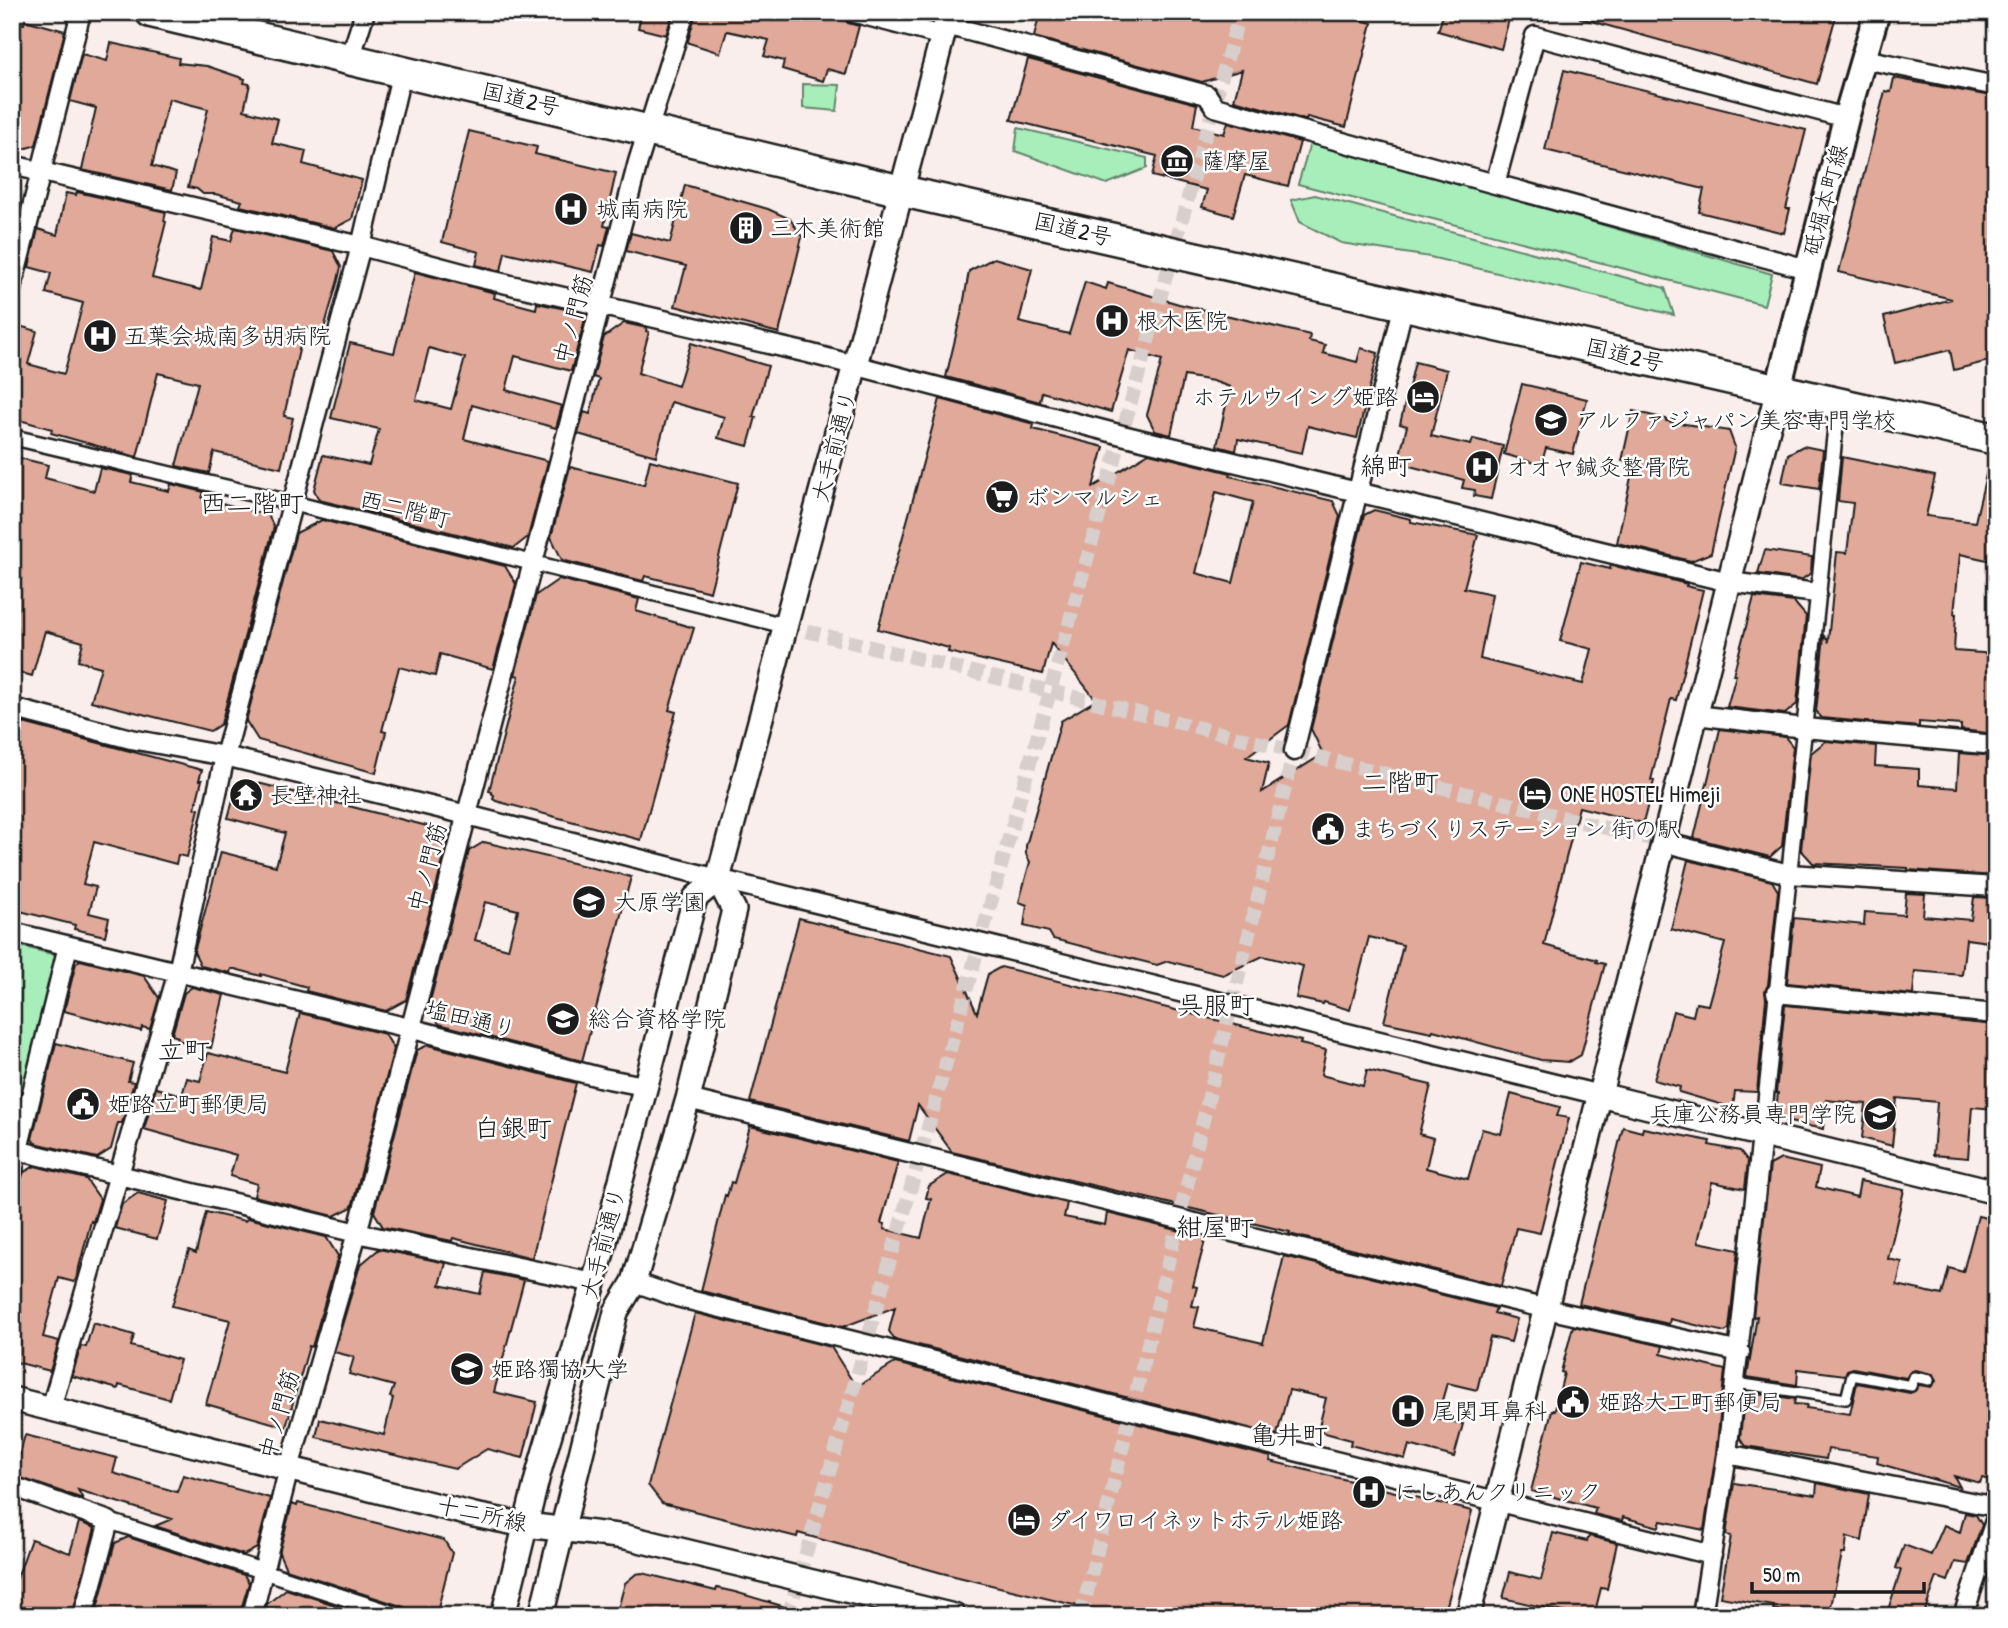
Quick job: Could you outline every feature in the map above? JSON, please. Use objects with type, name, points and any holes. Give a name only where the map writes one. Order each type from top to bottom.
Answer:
[{"type":"highway","name":"国道2号","points":[[151,12],[902,191],[1996,439]]},
{"type":"main road","name":"砥堀本町線","points":[[1778,389],[1846,118],[1877,12]]},
{"type":"street","points":[[12,287],[81,12]]},
{"type":"street","points":[[350,59],[365,12]]},
{"type":"street","name":"中ノ門筋","points":[[252,1616],[289,1468],[357,1233],[648,130],[685,12]]},
{"type":"street","points":[[852,12],[946,24],[1207,95],[1215,107],[1807,269]]},
{"type":"street","name":"大手前通り","points":[[503,1616],[695,898],[718,879],[946,24]]},
{"type":"street","points":[[1495,184],[1535,36],[1846,118]]},
{"type":"street","points":[[1864,59],[1996,86]]},
{"type":"street","points":[[51,1408],[178,972],[225,756],[361,246],[402,71]]},
{"type":"street","points":[[12,165],[856,365],[1122,435],[1729,582],[1818,593]]},
{"type":"street","points":[[1294,751],[1404,304]]},
{"type":"street","points":[[1468,1616],[1778,389]]},
{"type":"street","points":[[1702,1616],[1740,1352],[1838,403]]},
{"type":"street","name":"西二階町","points":[[12,437],[292,503],[532,565],[786,626]]},
{"type":"street","points":[[12,708],[467,815],[1996,1192]]},
{"type":"street","points":[[1696,715],[1804,728],[1996,745]]},
{"type":"street","points":[[1663,842],[1789,874],[1996,887]]},
{"type":"street","name":"大手前通り","points":[[541,1616],[616,1312],[634,1282],[688,1099],[734,910],[718,879]]},
{"type":"street","name":"塩田通り","points":[[12,932],[644,1086]]},
{"type":"street","points":[[12,1174],[68,946]]},
{"type":"street","points":[[1776,993],[1996,1014]]},
{"type":"street","points":[[688,1099],[1547,1309],[1740,1352]]},
{"type":"street","points":[[16,1150],[357,1233],[594,1283]]},
{"type":"street","points":[[634,1282],[704,1304],[1712,1555]]},
{"type":"street","name":"十二所線","points":[[12,1399],[474,1515],[626,1537],[954,1616]]},
{"type":"street","points":[[1727,1454],[1996,1507]]},
{"type":"street","points":[[12,1486],[109,1521],[401,1616]]},
{"type":"street","points":[[1963,1616],[1996,1518]]},
{"type":"street","points":[[83,1616],[109,1521]]},
{"type":"lane","points":[[1736,1383],[1846,1399],[1852,1375],[1911,1386],[1914,1377],[1928,1380]]},
{"type":"green space","points":[[803,84],[840,85],[837,111],[803,108]]},
{"type":"green space","points":[[1018,128],[1147,158],[1147,168],[1107,184],[1015,151]]},
{"type":"green space","points":[[1311,140],[1772,274],[1764,305],[1298,184]]},
{"type":"green space","points":[[1315,195],[1665,288],[1674,315],[1430,257],[1341,243],[1300,222],[1291,200]]},
{"type":"green space","points":[[12,944],[56,955],[13,1131],[12,1131]]},
{"type":"building","points":[[642,12],[673,12],[666,35],[638,28]]},
{"type":"building","points":[[696,12],[800,12],[817,17],[819,12],[827,12],[842,16],[848,23],[859,26],[846,74],[827,69],[823,81],[782,69],[784,61],[764,56],[769,40],[727,31],[720,53],[689,43]]},
{"type":"building","points":[[1040,12],[1330,12],[1372,23],[1346,127],[1307,117],[1306,120],[1234,100],[1242,70],[1202,82],[1034,37]]},
{"type":"building","points":[[1444,12],[1511,12],[1501,49],[1438,31]]},
{"type":"building","points":[[1581,12],[1837,12],[1817,84],[1580,18]]},
{"type":"building","points":[[25,20],[65,31],[36,145],[12,153],[12,21],[24,24]]},
{"type":"building","points":[[111,43],[179,58],[178,63],[207,66],[245,79],[244,83],[250,84],[244,110],[278,119],[272,143],[306,151],[303,164],[362,180],[352,219],[335,228],[240,206],[242,201],[215,194],[203,194],[188,187],[208,109],[169,99],[152,166],[176,173],[172,190],[82,170],[96,108],[70,101],[82,54],[107,61]]},
{"type":"building","points":[[1028,59],[1197,104],[1193,126],[1224,134],[1228,122],[1300,142],[1288,186],[1245,175],[1233,216],[1202,207],[1207,190],[1152,176],[1157,156],[1011,120]]},
{"type":"building","points":[[1564,70],[1806,130],[1786,209],[1790,209],[1784,233],[1699,212],[1704,189],[1545,150]]},
{"type":"building","points":[[1894,78],[1996,97],[1996,359],[1954,370],[1950,350],[1895,363],[1884,317],[1952,299],[1839,272],[1885,91],[1891,92]]},
{"type":"building","points":[[469,131],[537,147],[535,154],[616,173],[604,226],[609,227],[604,246],[600,245],[593,272],[505,252],[501,271],[476,265],[479,252],[442,242]]},
{"type":"building","points":[[685,185],[768,209],[790,219],[802,237],[779,333],[675,306],[686,266],[626,251],[631,233],[670,243]]},
{"type":"building","points":[[77,192],[166,212],[152,278],[201,290],[213,237],[231,241],[235,228],[333,251],[341,267],[338,280],[323,332],[304,328],[284,416],[293,418],[281,468],[214,452],[209,473],[176,466],[198,383],[158,373],[137,457],[51,433],[52,429],[12,418],[12,324],[37,331],[28,364],[64,374],[83,303],[46,293],[51,273],[29,267],[38,229],[57,235],[66,193],[76,195]]},
{"type":"building","points":[[994,258],[1032,269],[1019,322],[1069,334],[1085,282],[1106,289],[1108,283],[1179,304],[1310,335],[1309,341],[1325,345],[1323,353],[1357,362],[1361,348],[1378,353],[1357,438],[1308,426],[1302,453],[1238,439],[1236,451],[1217,446],[1230,387],[1184,376],[1171,435],[1155,431],[1147,415],[1162,360],[1129,350],[1111,412],[1042,392],[1040,402],[946,377],[969,271]]},
{"type":"building","points":[[415,272],[495,293],[494,298],[536,309],[537,303],[580,312],[585,319],[571,371],[515,356],[506,390],[562,406],[556,428],[472,405],[464,439],[548,461],[528,537],[514,548],[319,500],[314,490],[323,455],[369,465],[379,429],[331,418],[350,343],[394,353]],"holes":[[[429,348],[465,358],[451,409],[416,400]]]},
{"type":"building","points":[[624,323],[647,328],[646,331],[649,332],[638,373],[678,386],[691,343],[768,366],[753,417],[756,417],[748,446],[718,438],[724,417],[671,402],[656,456],[578,434],[584,412],[590,414],[599,379],[593,377],[604,337]]},
{"type":"building","points":[[1415,362],[1447,370],[1431,436],[1471,445],[1473,439],[1503,446],[1491,499],[1474,496],[1475,490],[1462,488],[1464,480],[1398,463],[1407,426],[1400,424]]},
{"type":"building","name":"アルファジャパン美容専門学校","points":[[1522,384],[1587,399],[1573,454],[1546,448],[1541,465],[1504,454]]},
{"type":"building","points":[[940,399],[1034,424],[1033,429],[1104,447],[1093,487],[1149,453],[1333,501],[1340,516],[1289,725],[1246,757],[1269,763],[1262,792],[1323,754],[1311,729],[1364,515],[1374,510],[1411,519],[1411,522],[1478,535],[1464,588],[1492,594],[1480,659],[1512,667],[1583,684],[1592,649],[1560,641],[1581,562],[1610,569],[1611,565],[1703,590],[1676,700],[1671,699],[1643,823],[1579,807],[1544,945],[1605,964],[1581,1055],[1569,1062],[1541,1060],[1433,1030],[1432,1032],[1384,1022],[1403,945],[1369,937],[1350,1010],[1324,1002],[1323,1004],[1296,998],[1303,966],[1263,956],[1223,975],[1168,961],[1157,965],[1053,939],[1049,932],[1024,926],[1027,905],[1019,902],[1030,862],[1026,846],[1061,721],[1096,700],[1051,643],[1043,674],[948,652],[949,648],[878,629]],"holes":[[[1216,492],[1253,502],[1233,583],[1196,573]]]},
{"type":"building","points":[[1633,411],[1666,421],[1729,431],[1735,447],[1711,553],[1691,561],[1617,543],[1634,463],[1622,461]]},
{"type":"building","points":[[1803,446],[1823,450],[1819,489],[1782,483],[1788,454]]},
{"type":"building","points":[[12,456],[48,465],[45,478],[94,491],[100,468],[133,475],[131,482],[169,491],[171,484],[204,492],[202,498],[268,515],[274,527],[221,724],[210,731],[91,701],[101,667],[78,661],[83,642],[45,631],[32,676],[12,670]]},
{"type":"building","points":[[1842,457],[1935,476],[1926,516],[1975,522],[1988,466],[1996,467],[1996,562],[1960,554],[1954,614],[1954,651],[1996,654],[1996,734],[1961,730],[1961,725],[1919,722],[1919,727],[1822,718],[1816,712],[1824,636],[1828,641],[1837,552],[1847,553],[1853,503],[1838,501]]},
{"type":"building","points":[[650,460],[738,483],[710,592],[645,576],[643,581],[562,560],[551,537],[570,467],[644,485]]},
{"type":"building","points":[[322,520],[505,566],[516,584],[493,669],[440,654],[435,676],[399,667],[382,731],[386,732],[376,773],[258,740],[246,721],[296,533]]},
{"type":"building","points":[[1765,550],[1812,557],[1811,573],[1801,580],[1758,573]]},
{"type":"building","points":[[559,579],[639,599],[636,611],[694,628],[669,710],[676,712],[641,840],[496,801],[489,791],[519,676],[515,675],[536,595]]},
{"type":"building","points":[[1754,597],[1794,602],[1806,616],[1797,704],[1785,714],[1727,707]]},
{"type":"building","points":[[23,723],[202,770],[195,808],[199,809],[187,857],[178,855],[176,864],[94,842],[83,884],[96,887],[89,913],[109,918],[105,936],[74,929],[75,925],[12,909],[12,767]]},
{"type":"building","points":[[1720,729],[1785,737],[1793,747],[1782,846],[1770,857],[1694,838]]},
{"type":"building","points":[[1826,741],[1876,746],[1875,766],[1919,769],[1919,785],[1957,788],[1959,753],[1996,756],[1996,876],[1813,863],[1801,850],[1811,753]]},
{"type":"building","points":[[258,783],[439,829],[448,842],[406,1000],[386,1011],[306,991],[307,987],[261,974],[235,969],[231,969],[230,973],[201,966],[194,952],[221,852],[276,866],[285,833],[228,818],[233,800],[238,801],[242,785],[257,789]]},
{"type":"building","points":[[484,842],[631,877],[582,1061],[439,1024],[429,1005],[469,851]],"holes":[[[485,902],[518,910],[508,949],[475,940]]]},
{"type":"building","points":[[1688,860],[1772,881],[1778,891],[1768,985],[1765,991],[1757,1092],[1735,1091],[1733,1108],[1679,1092],[1680,1087],[1654,1080],[1673,1011],[1693,1016],[1696,1003],[1708,1005],[1725,943],[1671,929]]},
{"type":"building","points":[[1906,893],[1925,894],[1923,916],[1971,920],[1974,897],[1996,898],[1996,943],[1966,939],[1962,975],[1915,971],[1913,995],[1787,983],[1794,918],[1864,925],[1865,912],[1904,915]]},
{"type":"building","points":[[799,918],[951,956],[977,1013],[988,974],[1001,967],[1301,1041],[1300,1044],[1326,1050],[1321,1075],[1363,1086],[1367,1070],[1431,1085],[1419,1134],[1433,1138],[1426,1168],[1468,1179],[1482,1129],[1501,1134],[1511,1094],[1560,1107],[1557,1116],[1569,1118],[1540,1233],[1516,1228],[1501,1286],[1289,1234],[1290,1232],[952,1152],[918,1105],[909,1141],[750,1102]]},
{"type":"building","points":[[80,960],[144,976],[159,998],[150,1029],[142,1027],[141,1031],[64,1011],[76,963]]},
{"type":"building","points":[[192,987],[224,995],[211,1048],[177,1040],[178,1037],[172,1035],[184,993]]},
{"type":"building","points":[[1785,1005],[1996,1025],[1995,1109],[1972,1107],[1968,1158],[1933,1155],[1937,1102],[1897,1098],[1892,1146],[1862,1138],[1866,1104],[1826,1100],[1823,1129],[1785,1121],[1776,1111],[1776,1093]]},
{"type":"building","points":[[300,1013],[385,1034],[394,1049],[352,1207],[334,1216],[254,1196],[257,1184],[230,1176],[236,1155],[144,1129],[156,1088],[182,1095],[187,1078],[200,1081],[208,1053],[285,1072]]},
{"type":"building","points":[[56,1043],[133,1063],[128,1081],[134,1082],[122,1123],[118,1123],[111,1149],[97,1158],[35,1143],[32,1139]]},
{"type":"building","points":[[428,1045],[576,1083],[532,1258],[453,1238],[452,1241],[383,1227],[374,1212],[417,1050]]},
{"type":"building","points":[[750,1126],[898,1162],[881,1223],[885,1224],[884,1229],[921,1238],[931,1199],[926,1198],[929,1186],[948,1174],[1067,1203],[1064,1217],[1105,1225],[1107,1213],[1206,1237],[1193,1286],[1197,1287],[1192,1306],[1199,1307],[1194,1327],[1263,1343],[1284,1256],[1496,1308],[1494,1313],[1517,1319],[1511,1342],[1490,1337],[1477,1390],[1447,1383],[1437,1418],[1463,1424],[1454,1457],[1409,1445],[1405,1459],[1350,1445],[1351,1440],[1318,1431],[1326,1398],[1289,1390],[1277,1435],[894,1339],[889,1331],[895,1307],[843,1327],[701,1291],[725,1195],[727,1196],[731,1182],[734,1183]]},
{"type":"building","points":[[1623,1127],[1642,1132],[1643,1128],[1710,1141],[1709,1145],[1740,1151],[1748,1161],[1745,1189],[1712,1182],[1698,1242],[1738,1250],[1729,1329],[1725,1332],[1670,1319],[1669,1324],[1579,1304]]},
{"type":"building","points":[[1781,1159],[1820,1168],[1816,1187],[1857,1197],[1860,1181],[1904,1190],[1888,1259],[1902,1262],[1897,1285],[1942,1295],[1949,1268],[1963,1272],[1978,1216],[1996,1220],[1996,1434],[1991,1450],[1996,1451],[1996,1482],[1982,1478],[1980,1483],[1954,1476],[1960,1487],[1877,1463],[1878,1456],[1828,1449],[1826,1459],[1746,1446],[1740,1438],[1745,1391],[1795,1399],[1794,1404],[1807,1405],[1806,1408],[1850,1414],[1857,1383],[1910,1393],[1919,1385],[1931,1387],[1936,1381],[1933,1374],[1915,1370],[1906,1378],[1853,1368],[1847,1370],[1845,1375],[1798,1369],[1797,1385],[1747,1377],[1757,1316],[1753,1317],[1770,1165]]},
{"type":"building","points":[[35,1166],[86,1179],[100,1199],[93,1222],[91,1221],[76,1279],[74,1282],[59,1278],[43,1337],[59,1341],[50,1371],[12,1361],[12,1208],[24,1172]]},
{"type":"building","points":[[138,1193],[168,1201],[157,1239],[115,1228],[122,1204]]},
{"type":"building","points":[[206,1212],[245,1221],[248,1218],[326,1237],[338,1256],[286,1427],[206,1404],[230,1320],[172,1306],[189,1250],[196,1253]]},
{"type":"building","points":[[379,1249],[446,1263],[440,1285],[480,1294],[485,1272],[524,1280],[494,1392],[537,1402],[523,1458],[487,1449],[455,1469],[316,1437],[320,1419],[384,1435],[394,1386],[349,1374],[354,1357],[334,1352],[360,1265]]},
{"type":"building","points":[[695,1313],[831,1347],[856,1387],[895,1363],[1271,1457],[1270,1461],[1472,1511],[1444,1616],[1119,1616],[942,1573],[798,1533],[797,1537],[662,1503],[648,1485]]},
{"type":"building","points":[[93,1323],[134,1335],[131,1346],[180,1360],[169,1399],[72,1376],[81,1346],[86,1347]]},
{"type":"building","points":[[1573,1326],[1663,1346],[1661,1354],[1725,1370],[1704,1530],[1661,1521],[1659,1527],[1623,1517],[1622,1521],[1594,1514],[1596,1508],[1531,1491],[1552,1410],[1555,1410]]},
{"type":"building","points":[[25,1435],[117,1458],[113,1473],[177,1492],[183,1475],[270,1498],[257,1548],[244,1555],[155,1526],[172,1519],[78,1490],[83,1499],[12,1475],[12,1455],[19,1456]]},
{"type":"building","points":[[1734,1483],[1816,1495],[1817,1483],[1869,1494],[1862,1541],[1847,1537],[1829,1616],[1805,1616],[1773,1609],[1774,1606],[1720,1597],[1731,1536],[1726,1535]]},
{"type":"building","points":[[298,1503],[444,1540],[452,1553],[436,1616],[410,1616],[409,1610],[404,1607],[286,1569],[279,1553],[292,1504],[297,1506]]},
{"type":"building","points":[[1965,1513],[1976,1515],[1982,1525],[1968,1564],[1955,1562],[1948,1581],[1937,1577],[1923,1616],[1886,1616],[1901,1570],[1896,1568],[1904,1545],[1931,1555],[1944,1525],[1960,1532]]},
{"type":"building","points":[[79,1522],[95,1528],[72,1616],[57,1616],[39,1610],[37,1616],[12,1616],[12,1592],[31,1539],[70,1553]]},
{"type":"building","points":[[1553,1533],[1587,1541],[1589,1536],[1617,1543],[1607,1589],[1601,1588],[1594,1616],[1580,1616],[1503,1598],[1510,1572],[1541,1580]]},
{"type":"building","points":[[128,1537],[244,1575],[249,1583],[239,1616],[95,1616],[115,1543]]},
{"type":"building","points":[[642,1573],[716,1591],[717,1588],[735,1592],[799,1611],[799,1616],[616,1616],[625,1583],[636,1574]]},
{"type":"building","points":[[286,1589],[369,1616],[264,1616],[267,1604]]},
{"type":"tunnel","points":[[788,1616],[920,1156],[1240,12]]},
{"type":"tunnel","points":[[786,626],[1663,842]]},
{"type":"tunnel","points":[[1081,1616],[1294,751]]},
{"type":"place","name":"薩摩屋","points":[[1177,161]]},
{"type":"place","name":"城南病院","points":[[571,209]]},
{"type":"place","name":"三木美術館","points":[[746,228]]},
{"type":"place","name":"根木医院","points":[[1112,321]]},
{"type":"place","name":"五葉会城南多胡病院","points":[[100,336]]},
{"type":"place","name":"ホテルウイング姫路","points":[[1423,397]]},
{"type":"place","name":"アルファジャパン美容専門学校","points":[[1551,420]]},
{"type":"place","name":"オオヤ鍼灸整骨院","points":[[1482,467]]},
{"type":"place","name":"ボンマルシェ","points":[[1002,497]]},
{"type":"place","name":"ONE HOSTEL Himeji","points":[[1535,794]]},
{"type":"place","name":"長壁神社","points":[[246,795]]},
{"type":"place","name":"まちづくりステーション 街の駅","points":[[1328,829]]},
{"type":"place","name":"大原学園","points":[[589,902]]},
{"type":"place","name":"総合資格学院","points":[[563,1019]]},
{"type":"place","name":"姫路立町郵便局","points":[[83,1104]]},
{"type":"place","name":"兵庫公務員専門学院","points":[[1880,1114]]},
{"type":"place","name":"姫路獨協大学","points":[[467,1369]]},
{"type":"place","name":"姫路大工町郵便局","points":[[1573,1402]]},
{"type":"place","name":"尾関耳鼻科","points":[[1408,1411]]},
{"type":"place","name":"にしあんクリニック","points":[[1369,1492]]},
{"type":"place","name":"ダイワロイネットホテル姫路","points":[[1024,1520]]},
{"type":"district","name":"綿町","points":[[1386,466]]},
{"type":"district","name":"西二階町","points":[[252,503]]},
{"type":"district","name":"二階町","points":[[1400,782]]},
{"type":"district","name":"呉服町","points":[[1216,1005]]},
{"type":"district","name":"立町","points":[[184,1050]]},
{"type":"district","name":"白銀町","points":[[513,1128]]},
{"type":"district","name":"紺屋町","points":[[1215,1227]]},
{"type":"district","name":"亀井町","points":[[1289,1435]]}]
